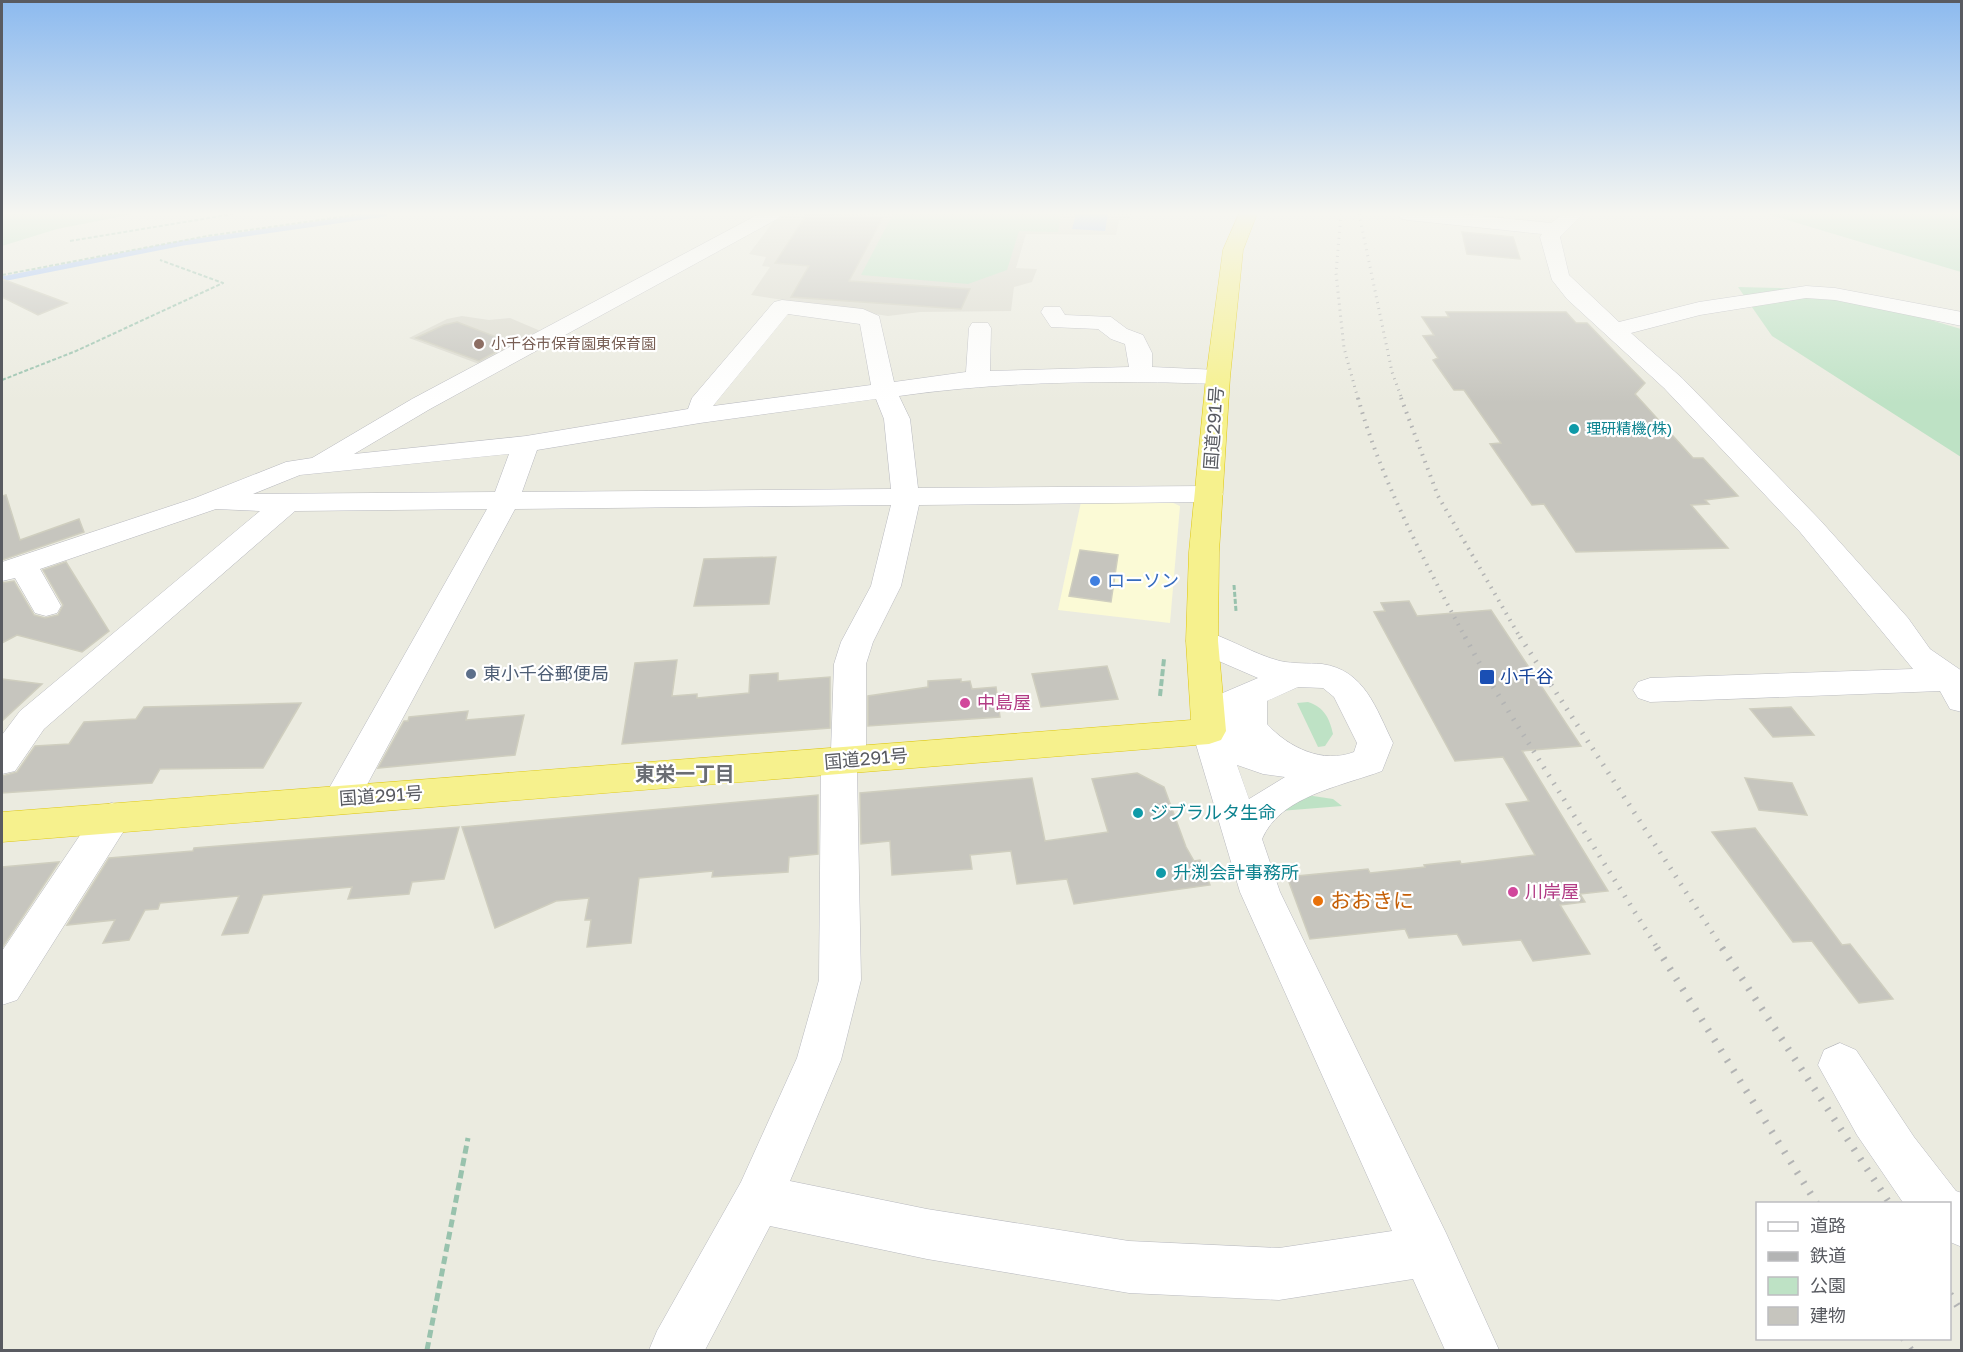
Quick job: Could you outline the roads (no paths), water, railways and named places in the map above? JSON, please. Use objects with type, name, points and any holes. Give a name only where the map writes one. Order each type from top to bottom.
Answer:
[{"type":"highway","name":"国道291号","points":[[2,827],[1209,731],[1202,641],[1204,552],[1218,377],[1230,277]]},
{"type":"street","points":[[314,467],[421,404],[655,277]]},
{"type":"street","points":[[1560,277],[1673,383],[1810,526],[1897,626],[1919,657],[1956,689]]},
{"type":"street","points":[[1616,330],[1699,309],[1806,292],[1835,294],[1962,319]]},
{"type":"street","points":[[676,1350],[758,1199],[819,1060],[840,980],[843,761],[850,664],[857,642],[886,586],[895,556],[906,499],[897,419],[884,390],[871,321],[863,316],[782,307],[701,403],[700,415]]},
{"type":"street","points":[[1052,312],[1059,322],[1103,322],[1119,334],[1135,340],[1140,353],[1141,374]]},
{"type":"street","points":[[978,378],[980,328]]},
{"type":"street","points":[[46,606],[12,569],[205,504],[294,468],[526,444],[700,415],[978,378],[1141,374],[1218,377]]},
{"type":"street","points":[[341,799],[505,502],[526,444]]},
{"type":"street","points":[[205,504],[906,499],[1209,494]]},
{"type":"street","points":[[2,761],[32,720],[288,502]]},
{"type":"street","points":[[1202,641],[1231,655],[1294,675],[1328,677],[1340,682],[1349,693],[1375,743],[1369,761],[1273,800],[1256,812],[1247,824],[1243,840]]},
{"type":"street","points":[[1209,731],[1230,704],[1294,675]]},
{"type":"street","points":[[1650,690],[1956,689]]},
{"type":"street","points":[[1253,693],[1246,709],[1248,721],[1254,733],[1268,747],[1301,766]]},
{"type":"street","points":[[1209,731],[1242,752],[1263,760],[1345,771]]},
{"type":"street","points":[[1209,731],[1260,892],[1472,1350]]},
{"type":"street","points":[[2,986],[112,818]]},
{"type":"street","points":[[1840,1065],[1893,1150],[1913,1178],[1936,1202]]},
{"type":"street","points":[[758,1199],[927,1234],[1129,1267],[1280,1274],[1428,1251]]},
{"type":"waterway","points":[[2,279],[12,277]]},
{"type":"railway","points":[[1336,277],[1344,348],[1358,399]]},
{"type":"railway","points":[[1372,277],[1392,372],[1402,399]]},
{"type":"railway","points":[[1358,398],[1392,491],[1466,639]]},
{"type":"railway","points":[[1401,398],[1438,496],[1521,639]]},
{"type":"railway","points":[[1465,637],[1487,677],[1658,949]]},
{"type":"railway","points":[[1520,637],[1723,949]]},
{"type":"railway","points":[[1657,948],[1816,1202]]},
{"type":"railway","points":[[1722,948],[1889,1202]]},
{"type":"railway","points":[[1951,1296],[1962,1313]]},
{"type":"railway","points":[[1904,1340],[1911,1350]]},
{"type":"place","name":"小千谷市保育園東保育園","points":[[479,344]]},
{"type":"place","name":"理研精機(株)","points":[[1574,429]]},
{"type":"place","name":"ローソン","points":[[1095,581]]},
{"type":"place","name":"東小千谷郵便局","points":[[471,674]]},
{"type":"place","name":"小千谷","points":[[1487,677]]},
{"type":"place","name":"中島屋","points":[[965,703]]},
{"type":"place","name":"ジブラルタ生命","points":[[1138,813]]},
{"type":"place","name":"升渕会計事務所","points":[[1161,873]]},
{"type":"place","name":"川岸屋","points":[[1513,892]]},
{"type":"place","name":"おおきに","points":[[1318,901]]},
{"type":"district","name":"東栄一丁目","points":[[685,774]]}]
